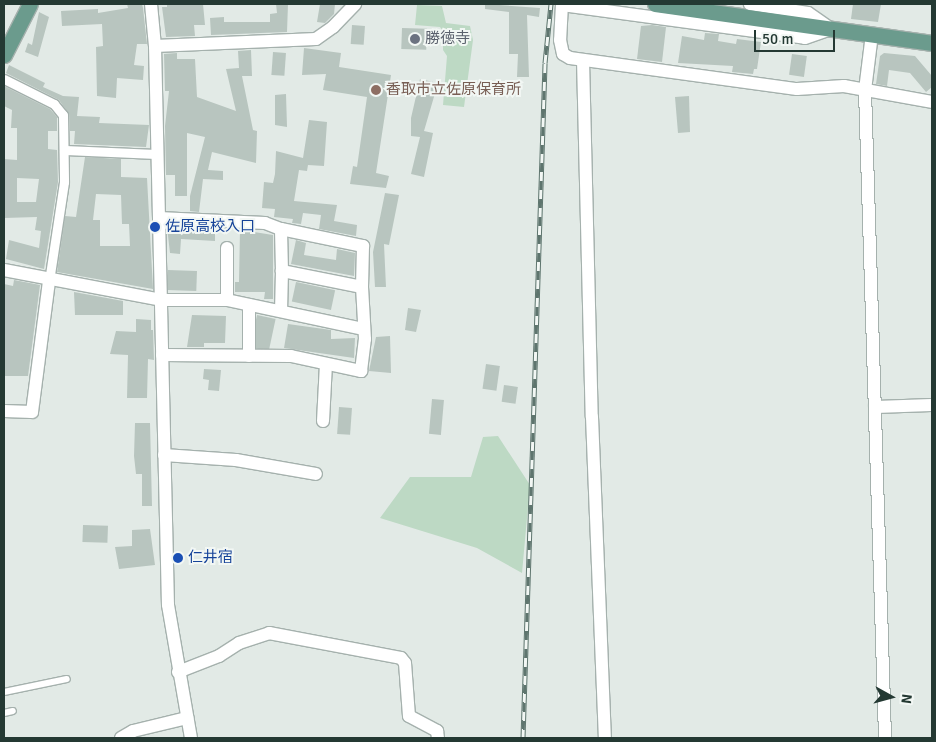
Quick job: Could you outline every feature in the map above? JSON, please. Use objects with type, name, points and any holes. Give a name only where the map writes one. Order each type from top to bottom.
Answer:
[{"type":"main road","points":[[4,55],[30,4]]},
{"type":"main road","points":[[655,4],[748,7],[832,29],[932,43]]},
{"type":"street","points":[[151,4],[155,46],[168,605],[178,672],[191,738]]},
{"type":"street","points":[[155,46],[316,39],[332,27],[354,4]]},
{"type":"street","points":[[832,29],[805,38],[562,4],[563,54],[570,58],[797,89],[844,86],[932,102]]},
{"type":"street","points":[[872,34],[865,90],[885,738]]},
{"type":"street","points":[[583,60],[592,417],[605,738]]},
{"type":"street","points":[[4,79],[60,108],[63,115],[64,150],[63,191],[32,412],[4,411]]},
{"type":"street","points":[[64,150],[157,154]]},
{"type":"street","points":[[159,218],[256,222],[362,246],[364,329],[361,371],[291,356],[162,355]]},
{"type":"street","points":[[281,311],[282,229]]},
{"type":"street","points":[[227,248],[227,300]]},
{"type":"street","points":[[4,270],[49,281],[161,300],[227,300],[364,329]]},
{"type":"street","points":[[282,271],[362,287]]},
{"type":"street","points":[[249,305],[249,356]]},
{"type":"street","points":[[323,421],[326,364]]},
{"type":"street","points":[[875,407],[932,405]]},
{"type":"street","points":[[164,455],[236,460],[316,474]]},
{"type":"street","points":[[178,672],[219,656],[239,643],[269,633],[402,658],[406,664],[409,716],[437,731],[438,738]]},
{"type":"street","points":[[121,738],[145,733],[187,718]]},
{"type":"lane","points":[[4,692],[66,679]]},
{"type":"lane","points":[[4,713],[13,711]]},
{"type":"green space","points":[[417,5],[442,6],[446,23],[470,26],[473,40],[464,107],[443,105],[447,56],[443,50],[443,31],[440,27],[415,25]]},
{"type":"green space","points":[[498,436],[530,485],[522,573],[477,548],[380,518],[410,477],[471,477],[483,437]]},
{"type":"building","points":[[127,4],[142,4],[143,8],[147,44],[137,44],[134,65],[144,66],[143,80],[117,78],[116,98],[97,96],[96,47],[103,46],[102,24],[62,26],[61,11],[98,9],[98,13],[128,8]]},
{"type":"building","points":[[167,4],[203,4],[205,25],[194,25],[195,36],[166,37],[162,7],[167,7]]},
{"type":"building","points":[[276,4],[288,4],[287,32],[211,35],[210,18],[224,17],[224,22],[270,22],[270,14],[277,13]]},
{"type":"building","points":[[320,4],[335,4],[334,14],[325,23],[317,22]]},
{"type":"building","points":[[485,4],[540,8],[539,17],[527,15],[529,77],[517,77],[518,54],[509,54],[509,12],[485,9]]},
{"type":"building","points":[[853,4],[881,4],[878,22],[851,19]]},
{"type":"building","points":[[39,12],[49,17],[38,57],[25,52],[28,43],[32,45]]},
{"type":"building","points":[[352,25],[365,26],[364,45],[351,44]]},
{"type":"building","points":[[641,26],[666,27],[662,62],[637,59]]},
{"type":"building","name":"勝徳寺","points":[[402,28],[427,29],[426,50],[401,49]]},
{"type":"building","points":[[705,33],[719,34],[718,41],[736,44],[737,39],[761,42],[757,69],[754,69],[753,74],[732,72],[733,66],[678,63],[682,36],[704,40]]},
{"type":"building","points":[[304,48],[341,53],[339,67],[391,75],[376,173],[389,176],[386,188],[350,184],[353,166],[357,167],[367,97],[323,90],[326,74],[302,75]]},
{"type":"building","points":[[251,50],[252,76],[242,76],[253,130],[257,131],[256,163],[212,152],[208,170],[223,171],[223,180],[203,179],[199,212],[190,211],[190,196],[205,137],[187,133],[187,196],[175,196],[175,175],[166,175],[165,126],[169,91],[165,91],[164,54],[177,53],[177,59],[195,59],[197,97],[236,111],[226,69],[239,68],[238,51]]},
{"type":"building","points":[[273,52],[286,53],[284,76],[271,75]]},
{"type":"building","points":[[884,53],[915,56],[932,76],[932,87],[926,92],[910,73],[889,70],[887,86],[876,84],[880,56]]},
{"type":"building","points":[[792,54],[807,56],[804,77],[789,75]]},
{"type":"building","points":[[9,65],[45,83],[43,87],[63,96],[79,97],[77,116],[100,117],[99,123],[149,125],[146,147],[74,144],[75,131],[70,131],[69,114],[59,100],[6,73]]},
{"type":"building","points":[[420,79],[438,83],[424,131],[433,133],[424,177],[411,174],[420,137],[411,136],[411,118]]},
{"type":"building","points":[[4,86],[50,109],[57,117],[57,131],[48,131],[48,149],[57,150],[58,182],[44,269],[6,259],[9,240],[39,248],[41,231],[35,230],[37,217],[4,218],[4,159],[17,160],[17,128],[11,128],[12,110],[4,106]],"holes":[[[17,178],[39,179],[36,202],[17,202]]]},
{"type":"building","points":[[286,94],[287,127],[275,125],[275,95]]},
{"type":"building","points":[[689,96],[690,132],[678,133],[675,97]]},
{"type":"building","points":[[309,120],[327,122],[324,166],[308,165],[307,171],[299,170],[294,201],[337,205],[334,221],[357,225],[356,236],[319,229],[321,215],[303,213],[301,224],[292,223],[293,219],[274,217],[275,209],[262,208],[264,182],[273,183],[276,151],[303,158]]},
{"type":"building","points":[[85,157],[121,159],[121,177],[147,178],[153,289],[57,272],[65,216],[76,217]],"holes":[[[96,194],[121,195],[122,224],[129,224],[130,246],[100,246],[100,220],[93,220]]]},
{"type":"building","points":[[385,193],[399,195],[389,245],[384,244],[386,287],[375,287],[373,252]]},
{"type":"building","points":[[167,227],[215,229],[215,241],[181,239],[180,254],[170,253]]},
{"type":"building","points":[[240,230],[273,235],[273,299],[264,299],[265,292],[235,292],[235,282],[239,282]]},
{"type":"building","points":[[296,240],[306,243],[304,255],[336,260],[337,249],[355,253],[354,276],[291,264]]},
{"type":"building","points":[[168,270],[197,271],[196,291],[167,290]]},
{"type":"building","points":[[14,280],[40,285],[28,376],[4,376],[4,284],[13,286]]},
{"type":"building","points":[[296,282],[335,290],[331,310],[292,302]]},
{"type":"building","points":[[74,292],[123,301],[123,315],[75,315]]},
{"type":"building","points":[[408,308],[421,310],[416,332],[405,330]]},
{"type":"building","points":[[192,315],[226,316],[225,343],[204,343],[204,347],[187,347]]},
{"type":"building","points":[[257,315],[276,319],[269,351],[250,347]]},
{"type":"building","points":[[136,319],[151,320],[151,330],[153,330],[154,360],[148,359],[147,398],[127,398],[128,355],[110,354],[116,331],[136,332]]},
{"type":"building","points":[[288,324],[331,330],[331,339],[355,338],[354,358],[284,348]]},
{"type":"building","points":[[390,336],[391,373],[369,371],[376,337]]},
{"type":"building","points":[[486,364],[500,366],[496,391],[483,389]]},
{"type":"building","points":[[204,369],[221,370],[219,391],[208,390],[209,380],[203,379]]},
{"type":"building","points":[[504,385],[518,387],[515,404],[502,402]]},
{"type":"building","points":[[432,399],[444,400],[441,435],[429,434]]},
{"type":"building","points":[[339,407],[352,408],[350,435],[337,434]]},
{"type":"building","points":[[135,423],[150,423],[152,506],[142,506],[142,474],[136,474],[134,456]]},
{"type":"building","points":[[83,525],[108,526],[107,543],[82,542]]},
{"type":"building","points":[[150,529],[155,565],[119,569],[115,547],[132,546],[132,530]]},
{"type":"railway","points":[[523,738],[545,63],[551,4]]},
{"type":"place","name":"勝徳寺","points":[[415,39]]},
{"type":"place","name":"香取市立佐原保育所","points":[[376,90]]},
{"type":"place","name":"佐原高校入口","points":[[155,227]]},
{"type":"place","name":"仁井宿","points":[[178,558]]}]
